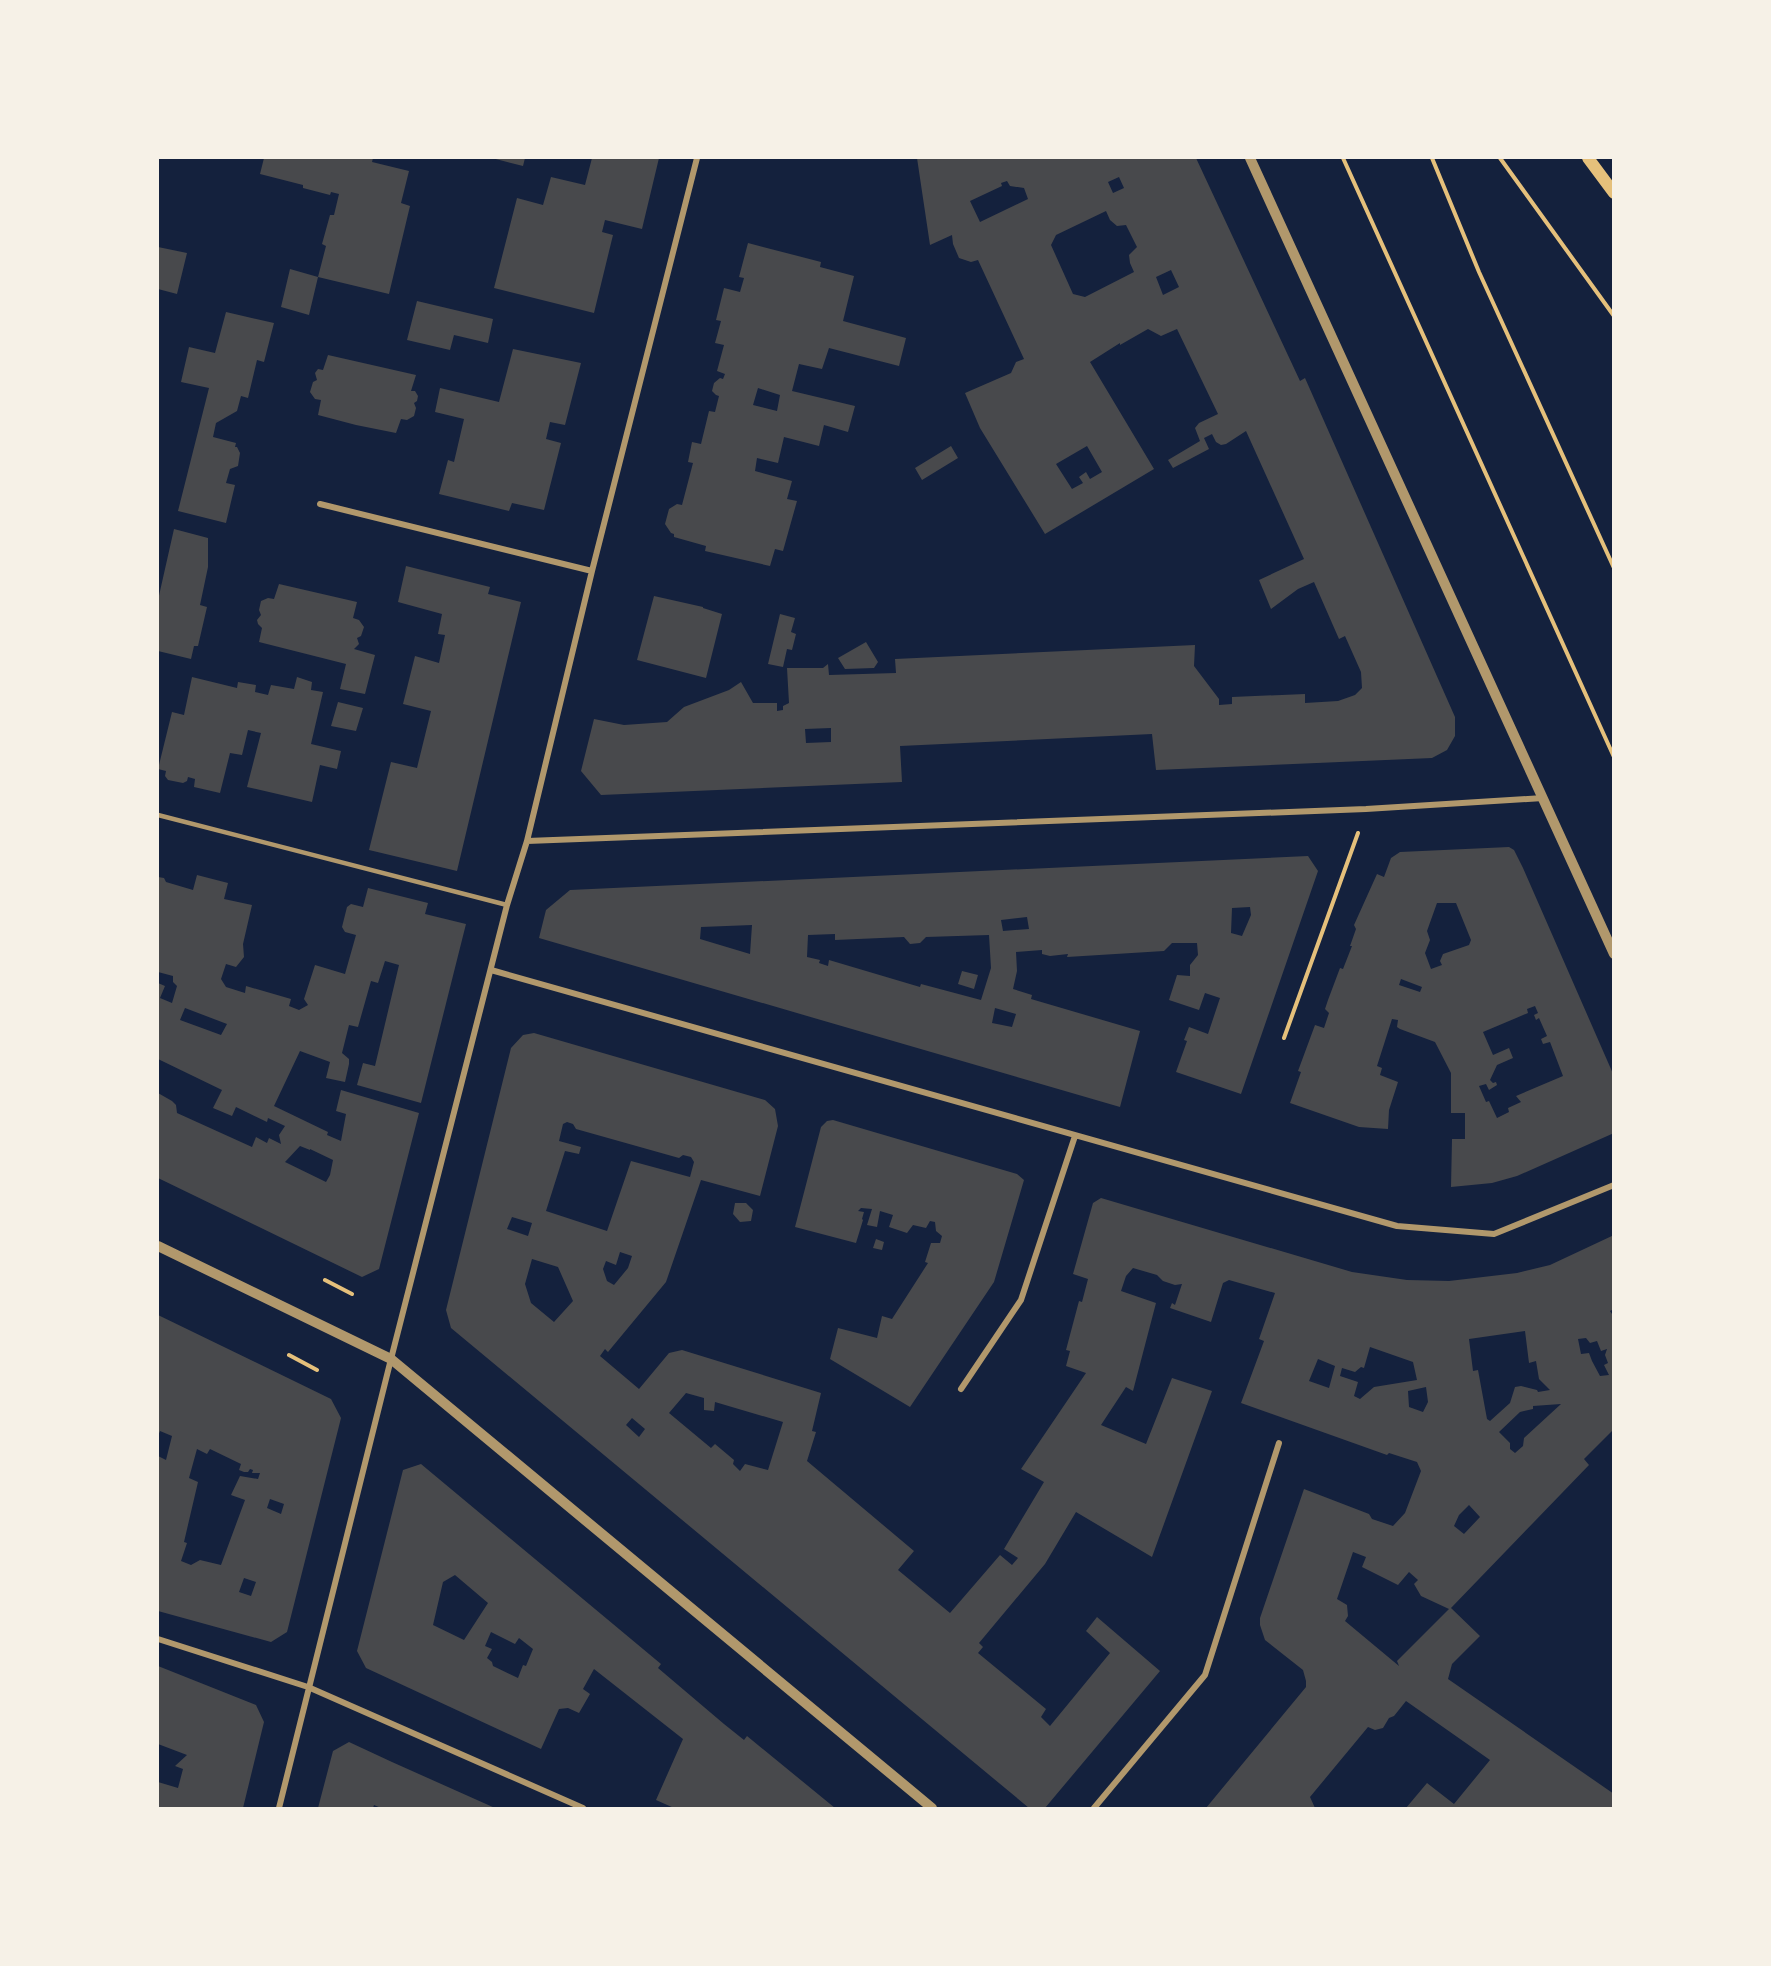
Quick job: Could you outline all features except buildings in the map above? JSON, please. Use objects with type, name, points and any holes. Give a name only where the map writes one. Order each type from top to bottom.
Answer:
[{"type":"main road","points":[[1588,158],[1614,193]]},
{"type":"street","points":[[279,1809],[507,905],[527,841],[592,571],[697,158]]},
{"type":"street","points":[[1250,158],[1614,954]]},
{"type":"street","points":[[320,504],[592,571]]},
{"type":"street","points":[[527,841],[1366,809],[1543,798]]},
{"type":"street","points":[[491,970],[1397,1226],[1494,1234],[1614,1185]]},
{"type":"street","points":[[961,1389],[1022,1300],[1075,1136]]},
{"type":"street","points":[[158,1245],[391,1359],[932,1809]]},
{"type":"street","points":[[1094,1809],[1205,1675],[1279,1443]]},
{"type":"street","points":[[158,1639],[308,1687],[583,1809]]},
{"type":"lane","points":[[158,815],[507,905]]},
{"type":"path","points":[[1342,158],[1614,757]]},
{"type":"path","points":[[1432,158],[1479,272],[1614,568]]},
{"type":"path","points":[[1500,158],[1614,316]]},
{"type":"path","points":[[1284,1038],[1366,809]]},
{"type":"path","points":[[325,1280],[352,1294]]},
{"type":"path","points":[[289,1355],[317,1370]]}]
